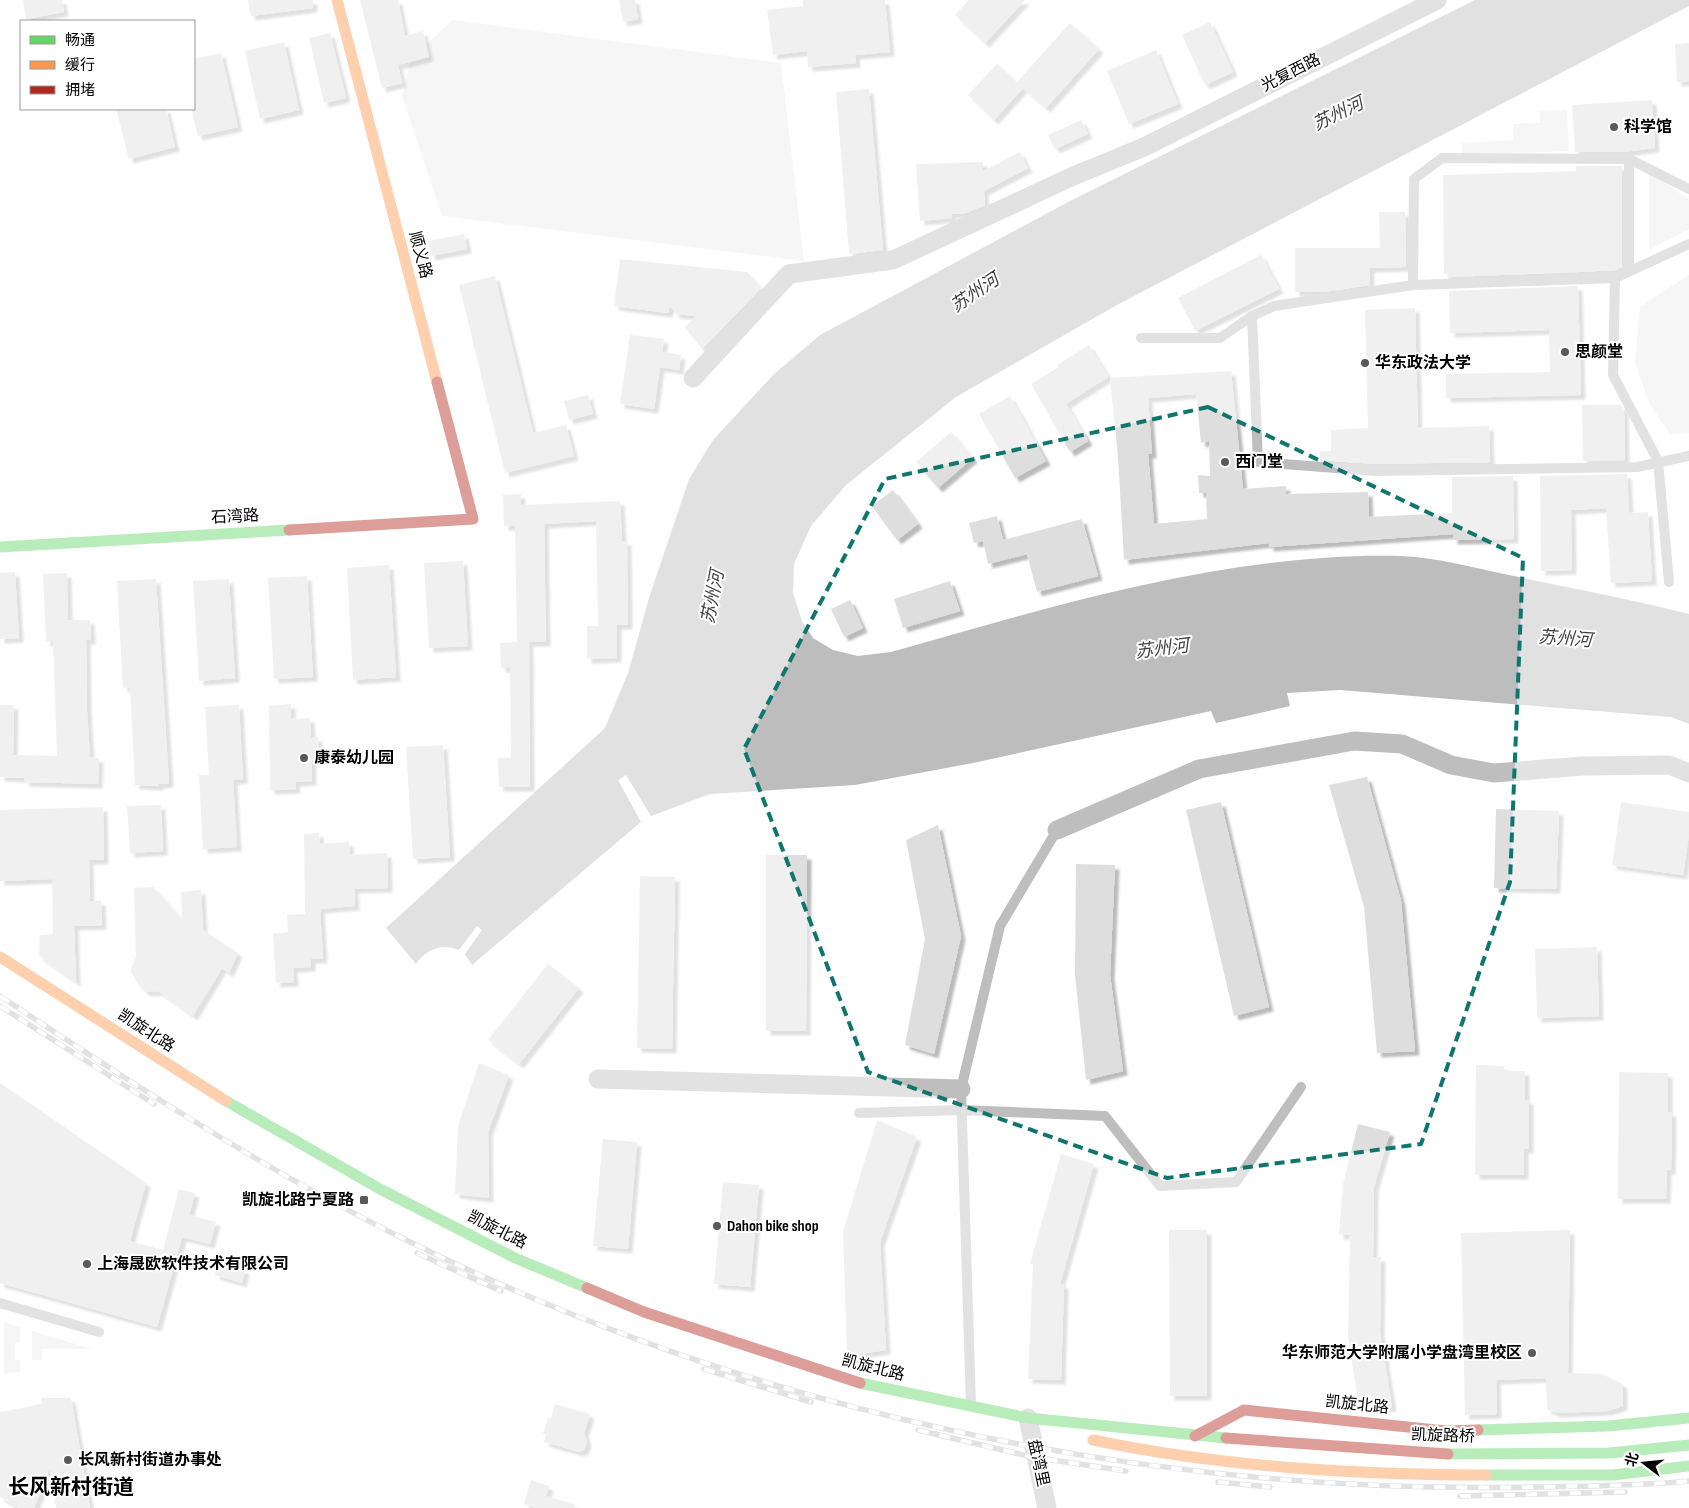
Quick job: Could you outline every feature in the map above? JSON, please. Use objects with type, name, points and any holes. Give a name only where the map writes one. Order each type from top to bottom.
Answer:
[{"type":"street","name":"顺义路","points":[[336,0],[473,519]]},
{"type":"street","name":"光复西路","points":[[693,378],[789,274],[893,260],[1071,178],[1144,147],[1437,0]]},
{"type":"street","name":"石湾路","points":[[0,547],[473,519]]},
{"type":"street","points":[[1057,830],[1199,769],[1354,741],[1402,744],[1451,765],[1494,774],[1583,766],[1669,764],[1689,773]]},
{"type":"street","name":"凯旋北路","points":[[0,957],[243,1112],[380,1188],[515,1258],[644,1312],[851,1381],[1028,1418],[1195,1436],[1244,1410],[1446,1431],[1608,1426],[1689,1418]]},
{"type":"street","points":[[598,1079],[961,1089]]},
{"type":"street","name":"凯旋北路","points":[[1028,1418],[1077,1436],[1155,1453],[1295,1468],[1447,1474],[1613,1475],[1689,1466]]},
{"type":"street","name":"盘湾里","points":[[1028,1418],[1047,1508]]},
{"type":"street","name":"凯旋路桥","points":[[1195,1436],[1444,1454],[1609,1453],[1689,1445]]},
{"type":"lane","points":[[1413,285],[1414,179],[1442,158],[1629,158],[1689,189]]},
{"type":"lane","points":[[1629,158],[1629,272]]},
{"type":"lane","points":[[1141,338],[1220,338],[1252,316],[1274,306],[1413,285],[1615,278],[1689,244]]},
{"type":"lane","points":[[1615,278],[1613,375],[1658,461],[1669,582]]},
{"type":"lane","points":[[1252,316],[1258,462],[1375,471],[1637,467],[1658,461],[1689,456]]},
{"type":"lane","points":[[971,1406],[961,1089],[1000,926],[1057,830]]},
{"type":"lane","points":[[859,1113],[961,1110],[1105,1116],[1160,1186],[1236,1182],[1301,1086]]},
{"type":"lane","points":[[0,1302],[100,1332]]},
{"type":"highlighted area","points":[[1208,407],[1523,558],[1510,882],[1421,1144],[1167,1178],[868,1072],[744,749],[885,479]]},
{"type":"shaded area","points":[[452,20],[781,63],[804,261],[442,216],[402,96],[411,60]]},
{"type":"shaded area","points":[[1567,110],[1569,151],[1462,155],[1462,143],[1513,140],[1513,124],[1540,123],[1540,111]]},
{"type":"shaded area","points":[[1649,171],[1689,200],[1689,229],[1649,250]]},
{"type":"shaded area","points":[[1689,275],[1689,433],[1670,434],[1650,405],[1635,363],[1640,307]]},
{"type":"shaded area","points":[[4,1322],[20,1327],[20,1343],[15,1343],[15,1360],[20,1360],[20,1372],[4,1374]]},
{"type":"shaded area","points":[[32,1331],[92,1349],[42,1349],[42,1360],[32,1360]]},
{"type":"water","name":"苏州河","points":[[1475,0],[1689,0],[1689,6],[1115,306],[956,397],[846,485],[811,526],[794,564],[793,593],[802,621],[813,638],[833,650],[858,656],[891,652],[1079,600],[1208,572],[1336,557],[1400,556],[1427,558],[1622,598],[1689,614],[1689,724],[1671,717],[1340,690],[1287,693],[1290,706],[1216,723],[1211,711],[973,763],[855,785],[710,794],[651,816],[626,775],[618,780],[641,822],[472,965],[465,954],[482,930],[477,926],[459,950],[440,947],[425,954],[416,964],[386,928],[605,728],[628,673],[649,598],[689,479],[713,440],[773,375],[820,335],[1072,200]]},
{"type":"building","points":[[23,0],[62,0],[64,12],[26,19]]},
{"type":"building","points":[[248,0],[313,0],[313,8],[251,16]]},
{"type":"building","points":[[360,0],[398,0],[405,36],[423,31],[429,57],[398,65],[402,83],[382,88]]},
{"type":"building","points":[[619,0],[635,0],[638,19],[623,22]]},
{"type":"building","points":[[803,0],[885,0],[890,52],[855,55],[856,63],[808,67],[807,51],[773,55],[767,10],[803,6]]},
{"type":"building","points":[[969,0],[1025,0],[985,43],[955,15]]},
{"type":"building","points":[[1210,22],[1233,72],[1205,85],[1182,35]]},
{"type":"building","points":[[1070,23],[1099,49],[1046,108],[1017,82]]},
{"type":"building","points":[[330,33],[346,98],[324,103],[309,38]]},
{"type":"building","points":[[284,42],[299,110],[260,119],[245,51]]},
{"type":"building","points":[[1689,43],[1689,81],[1677,82],[1675,44]]},
{"type":"building","points":[[1156,50],[1178,104],[1129,124],[1107,71]]},
{"type":"building","points":[[221,53],[238,127],[198,136],[191,110],[195,110],[195,59]]},
{"type":"building","points":[[997,64],[1023,88],[994,120],[968,95]]},
{"type":"building","points":[[869,89],[883,250],[849,254],[836,92]]},
{"type":"building","name":"科学馆","points":[[1652,100],[1655,148],[1623,152],[1575,152],[1572,105]]},
{"type":"building","points":[[116,110],[166,110],[175,147],[129,159]]},
{"type":"building","points":[[1081,120],[1088,134],[1055,149],[1048,135]]},
{"type":"building","points":[[1020,152],[1028,168],[984,191],[985,205],[966,213],[952,214],[952,218],[920,221],[916,164],[983,162],[983,171]]},
{"type":"building","points":[[1576,166],[1622,166],[1622,267],[1616,270],[1578,272],[1448,277],[1448,274],[1444,274],[1443,175],[1576,171]]},
{"type":"building","points":[[1379,212],[1405,212],[1406,267],[1370,268],[1370,285],[1324,292],[1295,292],[1295,248],[1380,248]]},
{"type":"building","points":[[464,234],[467,249],[431,256],[428,241]]},
{"type":"building","points":[[1261,255],[1279,289],[1195,331],[1178,298]]},
{"type":"building","points":[[620,259],[747,272],[761,288],[702,349],[685,327],[696,316],[676,314],[670,305],[668,313],[614,306]]},
{"type":"building","points":[[495,276],[533,433],[566,425],[574,456],[505,473],[459,285]]},
{"type":"building","name":"思颜堂","points":[[1578,286],[1581,395],[1446,398],[1446,374],[1550,372],[1549,330],[1450,333],[1449,291]]},
{"type":"building","points":[[1415,308],[1418,428],[1489,426],[1490,462],[1375,464],[1320,460],[1320,451],[1331,451],[1331,430],[1368,428],[1365,310]]},
{"type":"building","points":[[630,335],[664,339],[662,352],[681,355],[679,370],[660,367],[654,409],[620,404]]},
{"type":"building","points":[[1089,345],[1108,377],[1066,404],[1088,441],[1070,452],[1031,384],[1059,367],[1057,365]]},
{"type":"building","points":[[1231,371],[1243,489],[1286,486],[1286,494],[1368,492],[1369,517],[1452,513],[1452,477],[1513,476],[1514,539],[1453,540],[1453,534],[1269,547],[1269,543],[1124,560],[1118,457],[1110,378]],"holes":[[[1196,394],[1201,443],[1209,441],[1210,476],[1198,475],[1199,493],[1206,493],[1207,519],[1154,524],[1148,454],[1152,454],[1148,398]]]},
{"type":"building","points":[[588,395],[593,414],[569,420],[564,401]]},
{"type":"building","points":[[1010,396],[1046,461],[1015,478],[979,414]]},
{"type":"building","points":[[1582,405],[1621,405],[1624,411],[1625,460],[1583,461]]},
{"type":"building","points":[[951,432],[973,458],[938,488],[916,462]]},
{"type":"building","points":[[1627,474],[1629,513],[1648,512],[1652,581],[1611,583],[1606,508],[1571,510],[1572,570],[1541,571],[1540,476]]},
{"type":"building","points":[[893,490],[918,524],[897,540],[872,506]]},
{"type":"building","points":[[521,494],[521,505],[620,501],[622,541],[627,541],[628,625],[617,625],[617,658],[587,659],[587,626],[598,626],[596,521],[544,524],[546,642],[529,642],[530,787],[499,787],[498,758],[511,758],[510,668],[501,668],[500,643],[517,642],[515,526],[504,526],[503,495]]},
{"type":"building","points":[[997,516],[1003,540],[1082,519],[1098,576],[1037,592],[1027,554],[988,564],[983,541],[974,543],[969,523]]},
{"type":"building","points":[[463,561],[468,646],[429,648],[424,563]]},
{"type":"building","points":[[389,565],[396,677],[353,680],[347,568]]},
{"type":"building","points":[[15,572],[19,638],[0,639],[0,573]]},
{"type":"building","points":[[67,573],[68,620],[90,620],[91,640],[86,640],[87,711],[90,757],[99,758],[98,784],[24,782],[25,778],[0,777],[0,705],[14,705],[13,755],[57,756],[53,641],[46,642],[43,574]]},
{"type":"building","points":[[307,576],[313,677],[274,679],[268,578]]},
{"type":"building","points":[[156,579],[169,783],[159,784],[159,786],[135,785],[130,687],[123,688],[117,581]]},
{"type":"building","points":[[229,579],[235,678],[199,681],[193,581]]},
{"type":"building","points":[[950,581],[960,611],[903,628],[894,599]]},
{"type":"building","points":[[850,600],[863,628],[844,637],[831,609]]},
{"type":"building","points":[[291,704],[291,719],[310,718],[311,738],[318,737],[319,759],[312,760],[312,781],[295,782],[296,789],[270,790],[269,706]]},
{"type":"building","points":[[239,705],[243,779],[233,780],[237,847],[203,849],[199,775],[209,775],[205,707]]},
{"type":"building","points":[[443,745],[450,857],[413,859],[406,747]]},
{"type":"building","points":[[1367,777],[1401,901],[1415,1051],[1377,1053],[1364,907],[1329,785]]},
{"type":"building","points":[[1221,802],[1269,1007],[1234,1016],[1186,810]]},
{"type":"building","points":[[1621,802],[1689,812],[1689,834],[1683,875],[1612,865]]},
{"type":"building","points":[[161,805],[163,851],[130,853],[127,806]]},
{"type":"building","points":[[103,807],[104,860],[89,860],[90,901],[101,901],[102,925],[74,926],[76,982],[39,956],[40,935],[53,934],[52,879],[0,881],[0,810]]},
{"type":"building","points":[[1496,809],[1559,811],[1556,889],[1494,888]]},
{"type":"building","points":[[938,825],[961,936],[934,1054],[905,1045],[925,939],[906,840]]},
{"type":"building","points":[[319,833],[320,844],[349,842],[350,855],[387,853],[388,888],[354,889],[355,906],[320,909],[323,959],[311,959],[311,967],[293,968],[294,982],[276,983],[273,934],[288,932],[287,915],[305,914],[304,834]]},
{"type":"building","points":[[766,855],[807,855],[806,1031],[766,1031]]},
{"type":"building","points":[[1076,864],[1115,865],[1110,975],[1123,1071],[1086,1080],[1075,975]]},
{"type":"building","points":[[640,876],[675,877],[672,1049],[637,1048]]},
{"type":"building","points":[[153,887],[182,920],[181,892],[201,890],[203,930],[238,953],[229,973],[222,968],[193,1016],[158,991],[146,992],[137,983],[130,970],[136,957],[134,888]]},
{"type":"building","points":[[1597,947],[1599,1016],[1537,1018],[1535,949]]},
{"type":"building","points":[[548,964],[579,988],[519,1064],[488,1040]]},
{"type":"building","points":[[479,1063],[509,1075],[488,1132],[489,1198],[455,1194],[458,1126]]},
{"type":"building","points":[[1476,1065],[1504,1066],[1504,1071],[1525,1071],[1525,1100],[1529,1100],[1529,1149],[1524,1149],[1524,1175],[1475,1175]]},
{"type":"building","points":[[1619,1072],[1668,1073],[1668,1112],[1672,1112],[1672,1132],[1671,1170],[1667,1170],[1666,1199],[1618,1199]]},
{"type":"building","points":[[0,1083],[146,1183],[130,1241],[163,1250],[179,1189],[195,1193],[189,1215],[216,1222],[210,1244],[182,1237],[157,1327],[0,1283]]},
{"type":"building","points":[[877,1120],[917,1137],[880,1242],[886,1350],[847,1356],[843,1232]]},
{"type":"building","points":[[1358,1124],[1390,1132],[1374,1187],[1373,1257],[1381,1257],[1380,1332],[1392,1407],[1378,1409],[1359,1407],[1348,1337],[1350,1235],[1339,1235],[1343,1185]]},
{"type":"building","points":[[603,1139],[637,1142],[628,1249],[593,1246]]},
{"type":"building","points":[[1061,1154],[1094,1164],[1060,1284],[1064,1284],[1061,1380],[1028,1379],[1033,1264],[1030,1264]]},
{"type":"building","points":[[723,1182],[759,1185],[750,1287],[714,1284]]},
{"type":"building","points":[[1169,1230],[1207,1230],[1207,1396],[1170,1396]]},
{"type":"building","points":[[1570,1230],[1568,1373],[1602,1374],[1623,1384],[1623,1406],[1607,1411],[1556,1413],[1547,1409],[1546,1378],[1496,1380],[1497,1414],[1465,1415],[1461,1233]]},
{"type":"building","points":[[218,1263],[245,1270],[242,1283],[215,1275]]},
{"type":"building","points":[[41,1398],[71,1398],[90,1508],[56,1508],[50,1468],[34,1508],[19,1508],[0,1497],[0,1412],[42,1404]]},
{"type":"building","points":[[555,1404],[590,1414],[584,1433],[587,1442],[584,1450],[579,1452],[544,1442],[546,1434],[543,1434]]},
{"type":"building","points":[[531,1480],[549,1486],[546,1496],[574,1504],[574,1508],[536,1508],[524,1504]]},
{"type":"railway","points":[[0,996],[243,1151],[394,1234],[528,1296],[666,1349],[806,1394],[949,1430],[1094,1457],[1241,1476],[1388,1486],[1536,1487],[1632,1485],[1689,1481]]},
{"type":"railway","points":[[0,1006],[154,1104]]},
{"type":"railway","points":[[417,1253],[501,1291]]},
{"type":"railway","points":[[704,1369],[811,1402]]},
{"type":"railway","points":[[918,1430],[1032,1457],[1126,1471]]},
{"type":"railway","points":[[1218,1482],[1270,1487]]},
{"type":"railway","points":[[1460,1496],[1625,1492]]},
{"type":"traffic: fast","points":[[0,547],[289,530]]},
{"type":"traffic: fast","points":[[226,1101],[380,1189],[515,1258],[587,1288]]},
{"type":"traffic: fast","points":[[860,1383],[1028,1418],[1226,1438]]},
{"type":"traffic: fast","points":[[1478,1430],[1608,1426],[1689,1418]]},
{"type":"traffic: fast","points":[[1448,1454],[1609,1453],[1689,1445]]},
{"type":"traffic: fast","points":[[1486,1475],[1613,1475],[1689,1466]]},
{"type":"traffic: slow","points":[[337,0],[437,382]]},
{"type":"traffic: slow","points":[[0,957],[226,1101]]},
{"type":"traffic: slow","points":[[1093,1440],[1190,1457],[1288,1468],[1437,1475],[1486,1475]]},
{"type":"traffic: jam","points":[[289,530],[473,519],[437,382]]},
{"type":"traffic: jam","points":[[587,1288],[644,1312],[860,1383]]},
{"type":"traffic: jam","points":[[1195,1436],[1244,1410],[1446,1431],[1478,1430]]},
{"type":"traffic: jam","points":[[1226,1438],[1448,1454]]},
{"type":"place","name":"科学馆","points":[[1614,127]]},
{"type":"place","name":"思颜堂","points":[[1565,352]]},
{"type":"place","name":"华东政法大学","points":[[1365,363]]},
{"type":"place","name":"西门堂","points":[[1225,462]]},
{"type":"place","name":"康泰幼儿园","points":[[304,758]]},
{"type":"place","name":"凯旋北路宁夏路","points":[[364,1200]]},
{"type":"place","name":"Dahon bike shop","points":[[717,1226]]},
{"type":"place","name":"上海晟欧软件技术有限公司","points":[[87,1264]]},
{"type":"place","name":"华东师范大学附属小学盘湾里校区","points":[[1532,1353]]},
{"type":"place","name":"长风新村街道办事处","points":[[68,1460]]},
{"type":"district","name":"长风新村街道","points":[[71,1487]]}]
